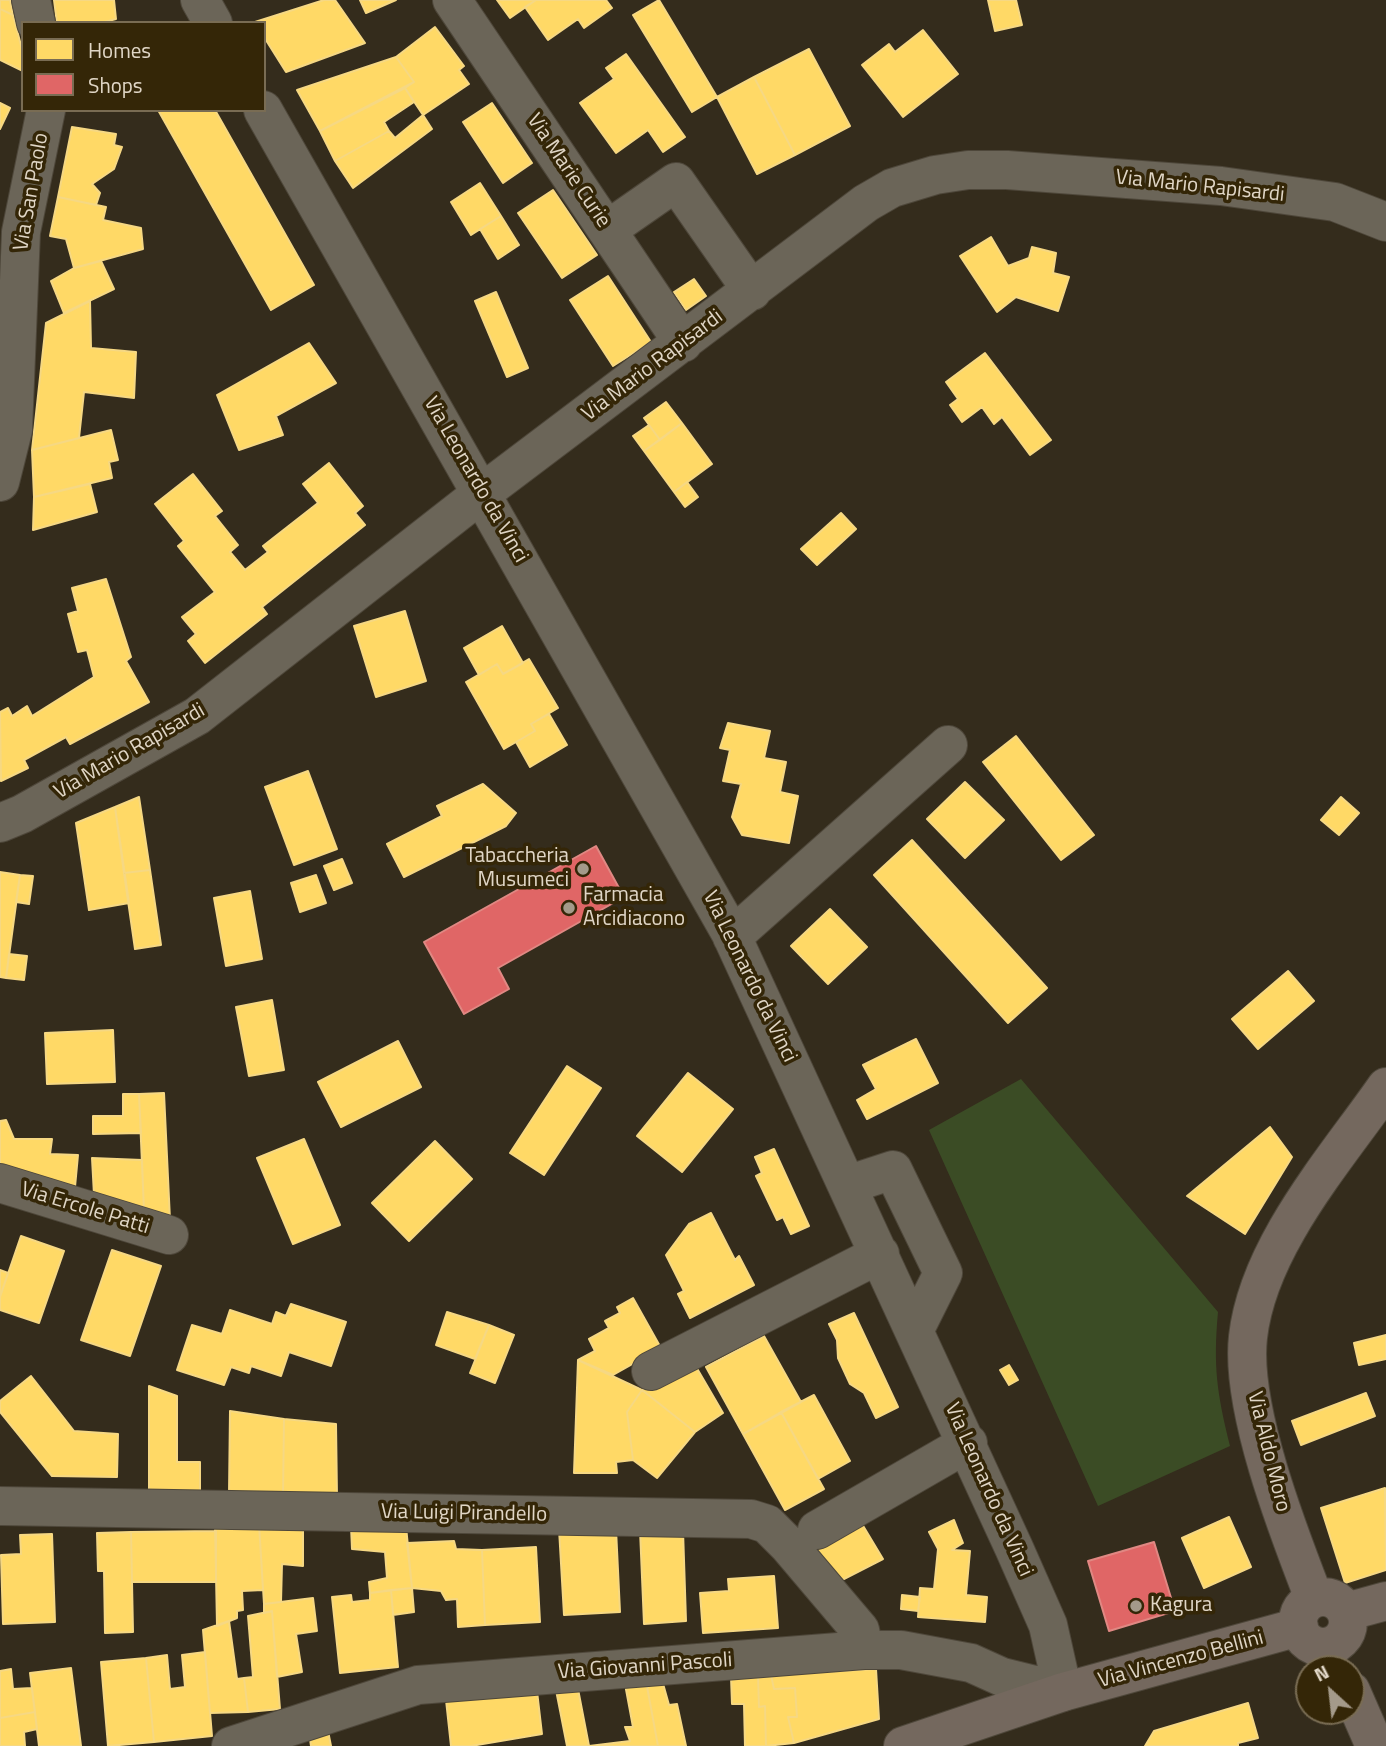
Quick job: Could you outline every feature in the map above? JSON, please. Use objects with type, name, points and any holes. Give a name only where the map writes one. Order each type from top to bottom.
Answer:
[{"type":"main road","name":"Via Aldo Moro","points":[[1327,1630],[1273,1484],[1254,1409],[1248,1337],[1264,1279],[1278,1248],[1386,1087]]},
{"type":"main road","name":"Via Vincenzo Bellini","points":[[903,1746],[1063,1692],[1327,1630],[1386,1601]]},
{"type":"main road","points":[[1365,1723],[1375,1746]]},
{"type":"street","points":[[31,0],[36,21]]},
{"type":"street","points":[[200,0],[212,21]]},
{"type":"street","name":"Via Marie Curie","points":[[452,0],[684,343]]},
{"type":"street","name":"Via San Paolo","points":[[0,482],[13,430],[21,232],[46,112]]},
{"type":"street","name":"Via Leonardo da Vinci","points":[[264,112],[732,937],[968,1443],[1048,1625],[1063,1692]]},
{"type":"street","name":"Via Mario Rapisardi","points":[[0,823],[22,814],[197,716],[482,493],[874,198],[892,188],[935,175],[968,170],[1007,170],[1221,186],[1335,202],[1386,222]]},
{"type":"street","points":[[607,230],[676,182],[752,291]]},
{"type":"street","points":[[732,937],[948,745]]},
{"type":"street","points":[[847,1185],[892,1170],[943,1273],[915,1329]]},
{"type":"street","name":"Via Ercole Patti","points":[[0,1183],[169,1235]]},
{"type":"street","points":[[651,1371],[880,1254]]},
{"type":"street","points":[[817,1530],[968,1443]]},
{"type":"street","name":"Via Luigi Pirandello","points":[[0,1506],[751,1519],[767,1524],[788,1545],[860,1630],[864,1650]]},
{"type":"street","name":"Via Giovanni Pascoli","points":[[231,1746],[418,1685],[864,1650],[901,1650],[971,1663],[1002,1677],[1063,1692]]},
{"type":"green space","points":[[1021,1079],[1218,1312],[1217,1380],[1230,1446],[1098,1506],[929,1130]]},
{"type":"building: Homes","points":[[0,0],[10,0],[13,15],[0,9]]},
{"type":"building: Homes","points":[[54,0],[114,0],[116,19],[57,21]]},
{"type":"building: Homes","points":[[324,0],[335,0],[365,43],[286,72],[266,40],[266,21],[258,21]]},
{"type":"building: Homes","points":[[360,0],[396,0],[366,13]]},
{"type":"building: Homes","points":[[497,0],[536,0],[510,18]]},
{"type":"building: Homes","points":[[536,0],[606,0],[612,8],[584,28],[578,19],[548,40],[525,7]]},
{"type":"building: Homes","points":[[659,0],[717,97],[692,112],[633,15]]},
{"type":"building: Homes","points":[[988,0],[1016,0],[1022,25],[995,31]]},
{"type":"building: Homes","points":[[0,9],[13,15],[21,45],[21,70],[0,60]]},
{"type":"building: Homes","points":[[435,27],[464,66],[459,70],[469,84],[423,115],[405,88],[414,82],[396,57]]},
{"type":"building: Homes","points":[[923,30],[958,74],[903,117],[862,65],[889,44],[895,52]]},
{"type":"building: Homes","points":[[809,49],[850,126],[795,155],[754,77]]},
{"type":"building: Homes","points":[[626,54],[685,137],[663,152],[648,130],[616,153],[580,103],[614,79],[606,68]]},
{"type":"building: Homes","points":[[396,57],[414,82],[320,131],[297,90]]},
{"type":"building: Homes","points":[[754,77],[795,155],[757,174],[717,97]]},
{"type":"building: Homes","points":[[405,88],[414,102],[384,122],[389,131],[335,161],[320,131]]},
{"type":"building: Homes","points":[[0,103],[10,108],[0,129]]},
{"type":"building: Homes","points":[[492,103],[532,163],[503,183],[463,122]]},
{"type":"building: Homes","points":[[159,112],[216,112],[314,285],[271,310]]},
{"type":"building: Homes","points":[[423,115],[432,129],[353,188],[335,161],[389,131],[395,138]]},
{"type":"building: Homes","points":[[72,127],[116,134],[114,145],[122,147],[114,169],[92,184],[100,193],[96,205],[58,197]]},
{"type":"building: Homes","points":[[480,183],[501,216],[471,235],[451,202]]},
{"type":"building: Homes","points":[[553,190],[597,255],[562,278],[518,213]]},
{"type":"building: Homes","points":[[58,197],[106,207],[103,220],[141,228],[143,249],[74,268],[66,239],[50,236]]},
{"type":"building: Homes","points":[[501,216],[519,245],[498,259],[480,229]]},
{"type":"building: Homes","points":[[991,237],[1008,266],[1029,258],[1032,247],[1056,253],[1053,273],[1069,277],[1058,311],[1016,297],[997,312],[960,256]]},
{"type":"building: Homes","points":[[101,261],[114,289],[64,313],[51,281],[74,268]]},
{"type":"building: Homes","points":[[608,276],[651,342],[613,366],[570,300]]},
{"type":"building: Homes","points":[[694,279],[706,296],[686,310],[674,292]]},
{"type":"building: Homes","points":[[496,292],[528,368],[507,377],[475,301]]},
{"type":"building: Homes","points":[[90,301],[91,348],[136,352],[134,398],[84,392],[79,438],[32,450],[46,323]]},
{"type":"building: Homes","points":[[309,343],[336,383],[276,416],[283,435],[239,450],[217,395]]},
{"type":"building: Homes","points":[[985,353],[1051,440],[1030,455],[1002,417],[994,424],[982,407],[962,422],[950,405],[958,399],[946,382]]},
{"type":"building: Homes","points":[[666,402],[682,423],[660,440],[644,418]]},
{"type":"building: Homes","points":[[682,423],[712,464],[674,492],[644,451]]},
{"type":"building: Homes","points":[[649,425],[660,440],[644,451],[633,436]]},
{"type":"building: Homes","points":[[111,430],[118,460],[109,462],[112,478],[34,497],[32,450]]},
{"type":"building: Homes","points":[[329,463],[363,506],[355,513],[365,525],[262,607],[267,614],[205,663],[188,641],[196,634],[182,617],[215,592],[178,546],[184,541],[155,504],[193,474],[222,511],[215,516],[238,545],[230,552],[245,570],[268,552],[263,546],[318,503],[303,484]]},
{"type":"building: Homes","points":[[687,482],[698,497],[685,507],[674,492]]},
{"type":"building: Homes","points":[[90,484],[97,512],[33,530],[34,497]]},
{"type":"building: Homes","points":[[841,513],[856,529],[817,565],[801,549]]},
{"type":"building: Homes","points":[[106,579],[131,657],[126,661],[149,702],[70,744],[66,737],[24,760],[28,768],[1,781],[0,712],[8,708],[12,716],[27,706],[32,716],[94,677],[87,650],[78,652],[68,614],[78,611],[72,588]]},
{"type":"building: Homes","points":[[405,611],[426,681],[376,697],[354,626]]},
{"type":"building: Homes","points":[[502,626],[523,663],[503,674],[497,664],[479,675],[464,648]]},
{"type":"building: Homes","points":[[529,659],[558,708],[531,724],[535,731],[504,749],[466,682],[497,664],[503,674]]},
{"type":"building: Homes","points":[[549,714],[567,745],[530,767],[516,742],[535,731],[531,724]]},
{"type":"building: Homes","points":[[728,723],[770,731],[764,758],[786,762],[780,792],[798,796],[789,843],[742,835],[732,817],[741,784],[723,781],[730,750],[720,748]]},
{"type":"building: Homes","points":[[1016,736],[1094,835],[1061,860],[983,762]]},
{"type":"building: Homes","points":[[308,771],[337,849],[294,865],[265,787]]},
{"type":"building: Homes","points":[[965,782],[1004,820],[965,858],[927,819]]},
{"type":"building: Homes","points":[[483,784],[516,813],[506,826],[404,877],[387,844],[442,816],[437,806]]},
{"type":"building: Homes","points":[[139,797],[150,870],[124,873],[115,807]]},
{"type":"building: Homes","points":[[1341,797],[1359,813],[1339,835],[1321,820]]},
{"type":"building: Homes","points":[[115,807],[129,903],[89,910],[76,823]]},
{"type":"building: Homes","points":[[912,840],[1047,988],[1008,1023],[874,875]]},
{"type":"building: Homes","points":[[342,859],[352,883],[334,890],[324,866]]},
{"type":"building: Homes","points":[[150,870],[161,945],[135,949],[124,873]]},
{"type":"building: Homes","points":[[0,872],[20,875],[6,978],[0,977]]},
{"type":"building: Homes","points":[[20,875],[33,876],[29,904],[16,902]]},
{"type":"building: Homes","points":[[316,875],[326,903],[300,912],[291,883]]},
{"type":"building: Homes","points":[[250,891],[262,959],[226,966],[214,898]]},
{"type":"building: Homes","points":[[830,909],[867,947],[828,984],[791,946]]},
{"type":"building: Homes","points":[[9,954],[27,956],[24,980],[6,978]]},
{"type":"building: Homes","points":[[1288,971],[1314,1001],[1258,1049],[1232,1019]]},
{"type":"building: Homes","points":[[272,1000],[284,1070],[249,1076],[236,1007]]},
{"type":"building: Homes","points":[[113,1030],[115,1082],[47,1084],[45,1033]]},
{"type":"building: Homes","points":[[916,1039],[938,1083],[867,1119],[857,1100],[876,1089],[863,1065]]},
{"type":"building: Homes","points":[[398,1041],[421,1087],[341,1127],[318,1082]]},
{"type":"building: Homes","points":[[567,1066],[601,1088],[544,1175],[510,1153]]},
{"type":"building: Homes","points":[[688,1073],[733,1109],[682,1172],[637,1136]]},
{"type":"building: Homes","points":[[164,1093],[170,1220],[144,1211],[139,1094]]},
{"type":"building: Homes","points":[[123,1094],[139,1094],[141,1133],[93,1134],[93,1116],[123,1116]]},
{"type":"building: Homes","points":[[6,1120],[14,1139],[52,1139],[50,1154],[78,1155],[75,1187],[0,1167],[0,1121]]},
{"type":"building: Homes","points":[[1270,1127],[1292,1157],[1245,1234],[1187,1196]]},
{"type":"building: Homes","points":[[304,1139],[340,1225],[293,1244],[257,1158]]},
{"type":"building: Homes","points":[[435,1141],[472,1179],[409,1241],[372,1203]]},
{"type":"building: Homes","points":[[774,1149],[809,1226],[791,1234],[783,1217],[777,1220],[756,1176],[762,1173],[755,1157]]},
{"type":"building: Homes","points":[[92,1158],[142,1160],[144,1211],[94,1195]]},
{"type":"building: Homes","points":[[711,1213],[735,1260],[739,1256],[754,1285],[690,1318],[678,1294],[684,1291],[666,1255],[689,1224]]},
{"type":"building: Homes","points":[[21,1236],[64,1251],[39,1323],[0,1310],[0,1297]]},
{"type":"building: Homes","points":[[112,1250],[161,1266],[130,1356],[81,1340]]},
{"type":"building: Homes","points":[[0,1270],[8,1273],[0,1297]]},
{"type":"building: Homes","points":[[633,1298],[661,1348],[613,1375],[578,1360],[595,1351],[589,1339],[609,1328],[605,1321],[620,1313],[617,1307]]},
{"type":"building: Homes","points":[[291,1304],[346,1322],[331,1366],[289,1352],[281,1376],[251,1366],[249,1373],[231,1367],[224,1385],[177,1370],[192,1325],[222,1334],[230,1310],[272,1324],[276,1312],[286,1316]]},
{"type":"building: Homes","points":[[447,1312],[489,1325],[475,1359],[436,1345]]},
{"type":"building: Homes","points":[[854,1313],[898,1407],[876,1418],[864,1393],[850,1384],[838,1358],[837,1340],[829,1324]]},
{"type":"building: Homes","points":[[489,1325],[514,1335],[495,1383],[470,1373]]},
{"type":"building: Homes","points":[[1386,1335],[1386,1359],[1359,1365],[1354,1343]]},
{"type":"building: Homes","points":[[764,1336],[801,1402],[743,1434],[706,1367]]},
{"type":"building: Homes","points":[[578,1360],[642,1390],[627,1412],[633,1460],[616,1462],[617,1473],[574,1473]]},
{"type":"building: Homes","points":[[695,1365],[723,1413],[695,1432],[642,1390]]},
{"type":"building: Homes","points":[[1009,1365],[1018,1380],[1009,1385],[1000,1370]]},
{"type":"building: Homes","points":[[31,1376],[74,1431],[118,1434],[117,1477],[52,1476],[0,1412],[0,1401]]},
{"type":"building: Homes","points":[[149,1386],[177,1396],[177,1462],[200,1462],[200,1493],[149,1491]]},
{"type":"building: Homes","points":[[642,1390],[695,1432],[657,1478],[633,1460],[627,1412]]},
{"type":"building: Homes","points":[[1366,1393],[1375,1416],[1301,1445],[1292,1421]]},
{"type":"building: Homes","points":[[814,1395],[850,1461],[818,1479],[781,1412]]},
{"type":"building: Homes","points":[[230,1411],[284,1419],[283,1496],[229,1494]]},
{"type":"building: Homes","points":[[781,1412],[824,1489],[785,1510],[743,1434]]},
{"type":"building: Homes","points":[[284,1419],[336,1424],[337,1497],[283,1496]]},
{"type":"building: Homes","points":[[1385,1488],[1386,1570],[1345,1583],[1321,1508]]},
{"type":"building: Homes","points":[[1229,1517],[1251,1567],[1204,1588],[1182,1538]]},
{"type":"building: Homes","points":[[954,1520],[963,1543],[952,1550],[970,1551],[966,1595],[987,1597],[985,1622],[918,1617],[920,1588],[934,1589],[938,1549],[929,1532]]},
{"type":"building: Homes","points":[[215,1524],[259,1524],[263,1590],[242,1591],[243,1610],[237,1611],[237,1618],[217,1626]]},
{"type":"building: Homes","points":[[259,1524],[303,1525],[303,1566],[282,1564],[281,1602],[264,1604]]},
{"type":"building: Homes","points":[[862,1524],[883,1559],[840,1581],[814,1550]]},
{"type":"building: Homes","points":[[351,1526],[406,1526],[412,1588],[370,1593],[369,1582],[387,1578],[385,1552],[352,1549]]},
{"type":"building: Homes","points":[[559,1529],[616,1529],[620,1612],[564,1615]]},
{"type":"building: Homes","points":[[640,1530],[683,1530],[686,1621],[644,1624]]},
{"type":"building: Homes","points":[[216,1531],[216,1582],[132,1582],[131,1532]]},
{"type":"building: Homes","points":[[131,1532],[133,1632],[105,1633],[104,1571],[98,1571],[97,1533]]},
{"type":"building: Homes","points":[[52,1534],[55,1622],[3,1624],[1,1555],[21,1554],[20,1535]]},
{"type":"building: Homes","points":[[454,1541],[456,1549],[482,1550],[485,1625],[458,1627],[457,1599],[446,1600],[441,1591],[412,1588],[407,1543]]},
{"type":"building: Homes","points":[[536,1547],[540,1622],[485,1625],[482,1550]]},
{"type":"building: Homes","points":[[774,1576],[778,1628],[703,1633],[700,1593],[729,1591],[728,1579]]},
{"type":"building: Homes","points":[[412,1588],[414,1612],[393,1615],[391,1590]]},
{"type":"building: Homes","points":[[391,1590],[398,1667],[340,1673],[332,1597],[351,1595],[352,1602],[370,1600],[370,1593]]},
{"type":"building: Homes","points":[[902,1595],[920,1597],[918,1611],[901,1609]]},
{"type":"building: Homes","points":[[313,1598],[317,1631],[296,1634],[302,1672],[277,1677],[272,1611],[264,1613],[264,1604]]},
{"type":"building: Homes","points":[[272,1611],[280,1709],[248,1712],[244,1678],[253,1677],[248,1616]]},
{"type":"building: Homes","points":[[229,1621],[237,1679],[244,1678],[248,1712],[210,1713],[203,1630]]},
{"type":"building: Homes","points":[[205,1652],[212,1736],[154,1742],[146,1658],[167,1655],[170,1689],[185,1687],[182,1655]]},
{"type":"building: Homes","points":[[146,1658],[154,1742],[108,1746],[101,1662]]},
{"type":"building: Homes","points":[[71,1668],[81,1746],[39,1746],[30,1673]]},
{"type":"building: Homes","points":[[11,1669],[13,1689],[32,1688],[35,1712],[0,1718],[0,1671]]},
{"type":"building: Homes","points":[[876,1669],[879,1719],[794,1743],[788,1717],[797,1717],[795,1688],[774,1689],[771,1675]]},
{"type":"building: Homes","points":[[758,1675],[771,1675],[774,1689],[795,1688],[797,1717],[788,1717],[794,1743],[766,1746],[765,1706],[759,1707]]},
{"type":"building: Homes","points":[[758,1675],[759,1707],[765,1706],[766,1746],[745,1746],[744,1704],[732,1704],[731,1677]]},
{"type":"building: Homes","points":[[662,1680],[669,1705],[677,1704],[686,1746],[658,1746],[646,1681]]},
{"type":"building: Homes","points":[[646,1681],[658,1746],[589,1746],[630,1741],[625,1727],[633,1727],[625,1684]]},
{"type":"building: Homes","points":[[578,1689],[589,1746],[567,1746],[556,1690]]},
{"type":"building: Homes","points":[[537,1691],[542,1734],[471,1746],[451,1746],[446,1700]]},
{"type":"building: Homes","points":[[1248,1703],[1258,1738],[1238,1743],[1238,1746],[1145,1746],[1154,1731]]},
{"type":"building: Homes","points":[[35,1712],[37,1729],[24,1732],[25,1746],[0,1746],[0,1718]]},
{"type":"building: Homes","points":[[328,1731],[331,1746],[311,1746],[310,1739]]},
{"type":"building: Shops","points":[[596,846],[624,897],[498,968],[509,989],[464,1014],[424,942]]},
{"type":"building: Shops","points":[[1154,1542],[1175,1611],[1109,1631],[1088,1561]]},
{"type":"place","name":"Tabaccheria Musumeci","points":[[583,869]]},
{"type":"place","name":"Farmacia Arcidiacono","points":[[569,908]]},
{"type":"place","name":"Kagura","points":[[1136,1606]]}]
